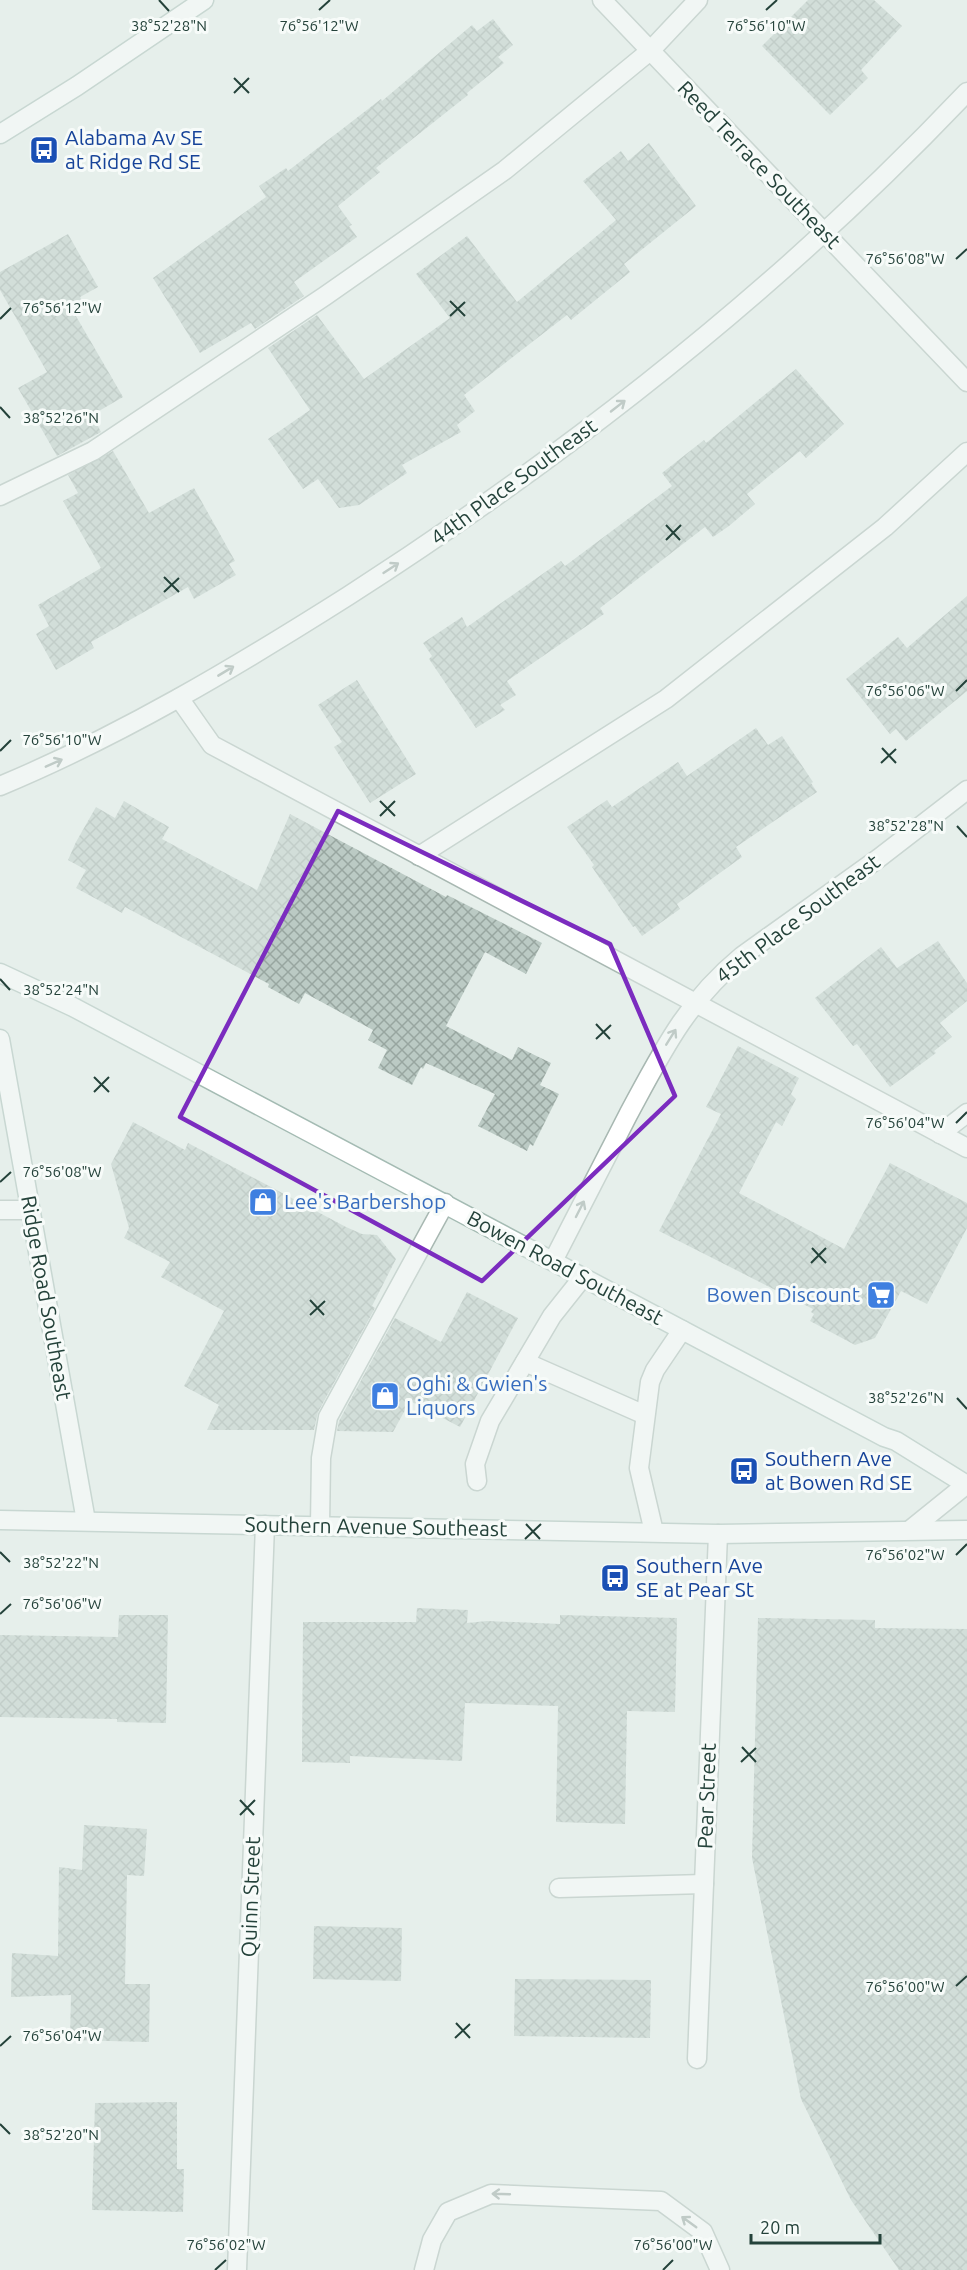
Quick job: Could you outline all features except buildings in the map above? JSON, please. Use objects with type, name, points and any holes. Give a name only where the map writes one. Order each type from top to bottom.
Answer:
[{"type":"street","points":[[0,134],[77,86],[204,0]]},
{"type":"street","name":"Reed Terrace Southeast","points":[[602,0],[967,382]]},
{"type":"street","points":[[0,496],[93,451],[325,296],[505,170],[650,51],[698,0]]},
{"type":"street","name":"44th Place Southeast","points":[[0,786],[62,759],[179,698],[276,642],[421,549],[544,462],[672,363],[778,274],[967,92]]},
{"type":"street","points":[[419,856],[666,699],[885,527],[967,452]]},
{"type":"street","points":[[179,698],[212,746],[967,1148]]},
{"type":"street","name":"45th Place Southeast","points":[[553,1261],[668,1040],[694,1003],[725,970],[742,956],[879,858],[967,790]]},
{"type":"street","name":"Bowen Road Southeast","points":[[0,973],[93,1018],[884,1437],[896,1441],[967,1485]]},
{"type":"street","name":"Ridge Road Southeast","points":[[0,1039],[86,1521]]},
{"type":"street","points":[[940,1134],[967,1113]]},
{"type":"street","points":[[320,1526],[321,1458],[328,1417],[445,1203]]},
{"type":"street","points":[[0,1210],[30,1210]]},
{"type":"street","points":[[477,1480],[475,1464],[490,1421],[552,1316],[583,1277]]},
{"type":"street","points":[[654,1532],[639,1468],[645,1415],[650,1382],[655,1370],[682,1330]]},
{"type":"street","points":[[525,1362],[645,1415]]},
{"type":"street","points":[[910,1530],[967,1485]]},
{"type":"street","name":"Southern Avenue Southeast","points":[[0,1520],[718,1534],[967,1530]]},
{"type":"street","name":"Quinn Street","points":[[237,2270],[265,1525]]},
{"type":"street","name":"Pear Street","points":[[698,2059],[718,1534]]},
{"type":"street","points":[[559,1888],[704,1884]]},
{"type":"street","points":[[424,2270],[432,2240],[448,2212],[491,2194],[661,2201],[703,2232],[720,2270]]},
{"type":"highlighted area","points":[[338,811],[610,944],[675,1096],[482,1281],[180,1117]]},
{"type":"place","name":"Alabama Av SE at Ridge Rd SE","points":[[44,150]]},
{"type":"place","name":"Lee's Barbershop","points":[[263,1202]]},
{"type":"place","name":"Bowen Discount","points":[[881,1295]]},
{"type":"place","name":"Oghi & Gwien's Liquors","points":[[385,1396]]},
{"type":"place","name":"Southern Ave at Bowen Rd SE","points":[[744,1471]]},
{"type":"place","name":"Southern Ave SE at Pear St","points":[[615,1578]]}]
